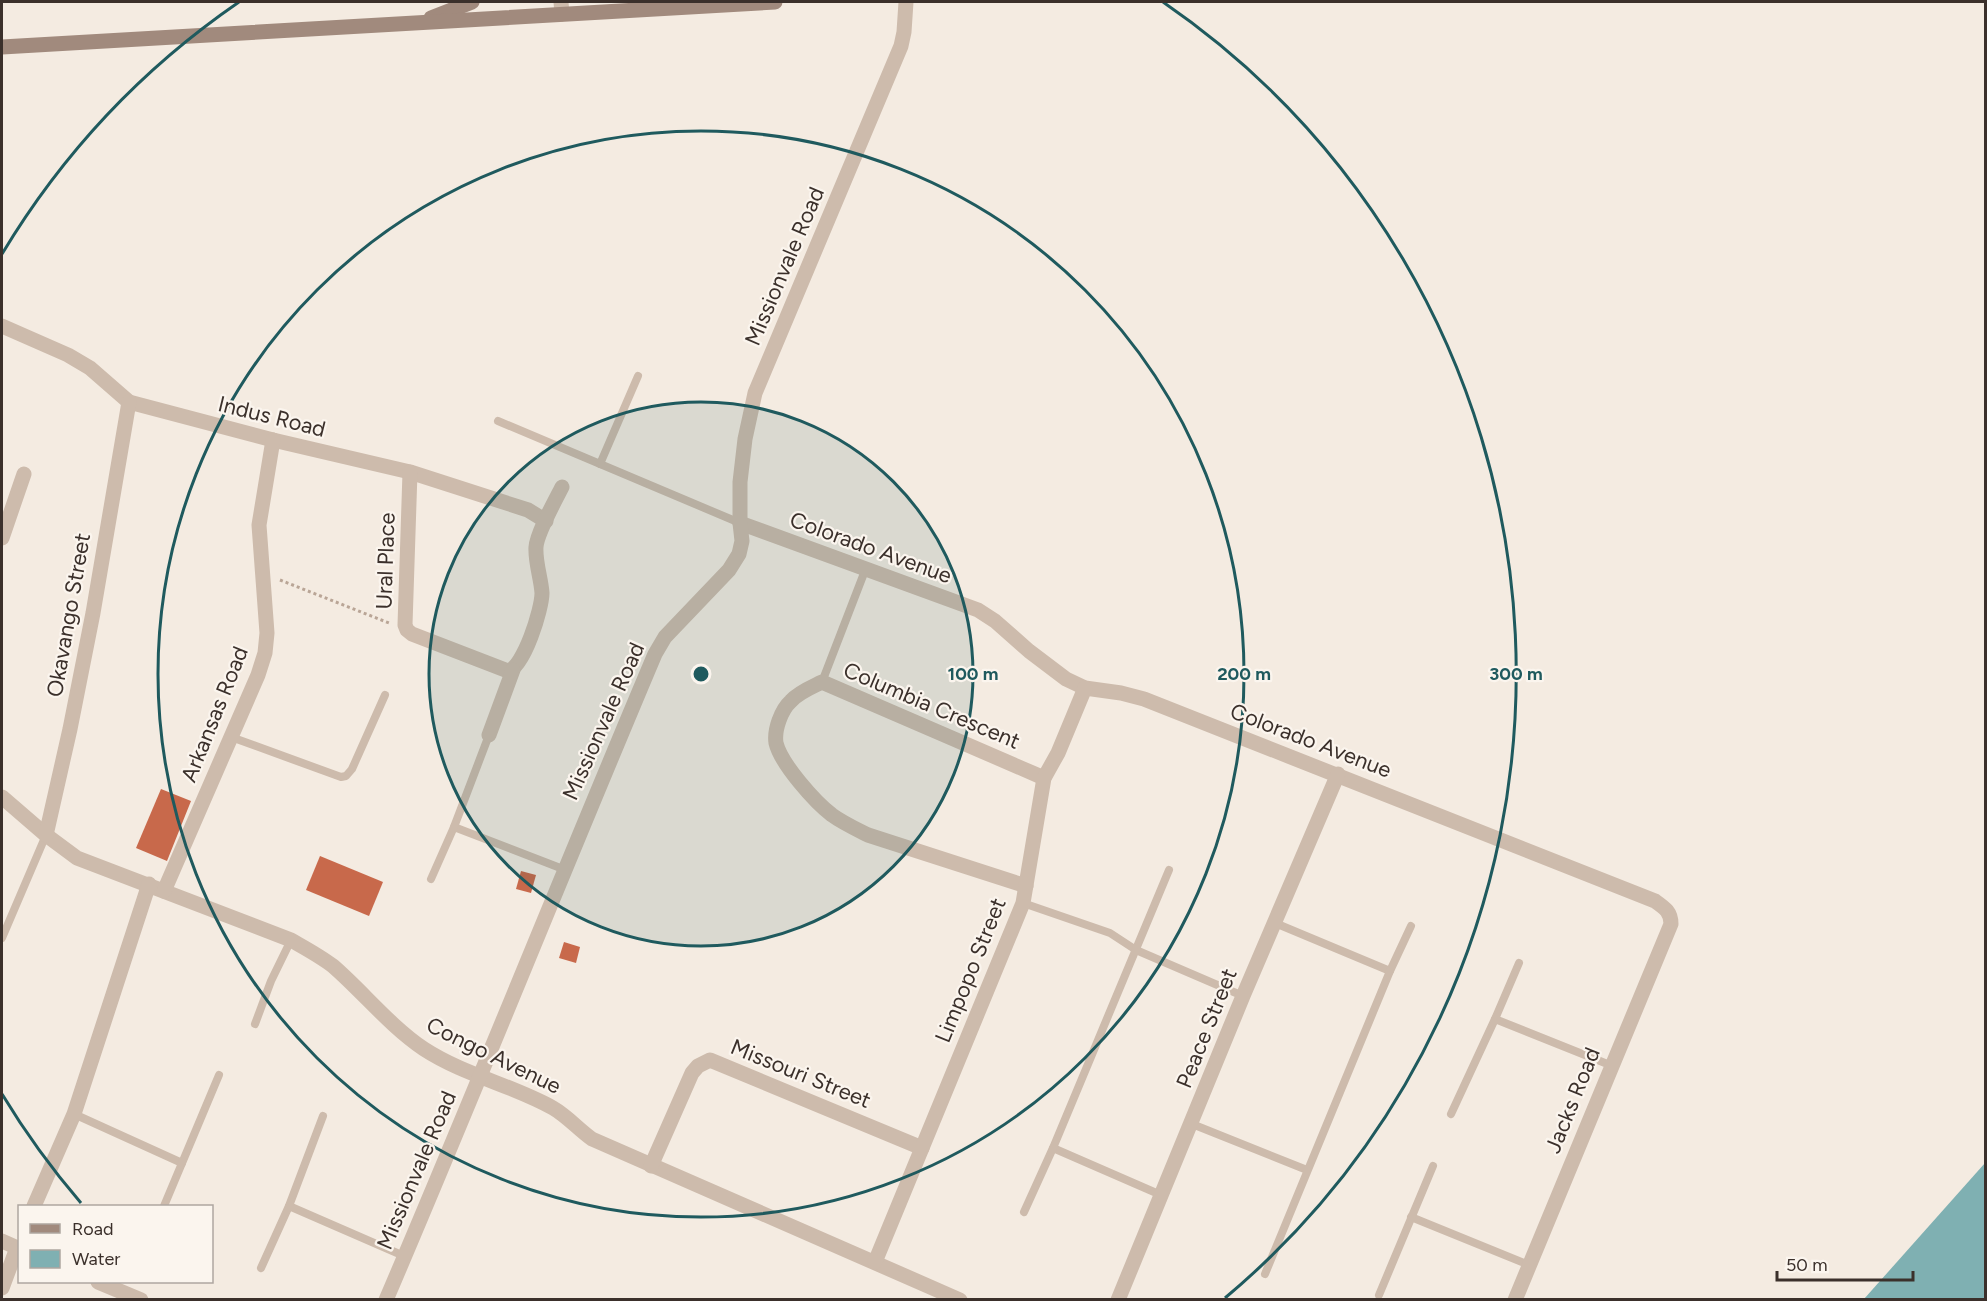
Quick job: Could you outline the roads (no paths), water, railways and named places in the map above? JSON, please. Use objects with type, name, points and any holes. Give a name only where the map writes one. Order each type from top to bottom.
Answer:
[{"type":"main road","points":[[411,24],[472,2]]},
{"type":"main road","points":[[694,2],[710,6]]},
{"type":"main road","points":[[2,47],[411,24],[562,8],[710,6],[775,2]]},
{"type":"street","name":"Missionvale Road","points":[[386,1299],[563,869],[655,654],[665,637],[729,570],[739,554],[742,540],[740,482],[745,439],[755,393],[901,46],[906,2]]},
{"type":"street","name":"Indus Road","points":[[2,326],[68,355],[90,368],[129,402],[273,440],[411,472],[528,510],[546,521]]},
{"type":"street","name":"Okavango Street","points":[[46,835],[93,613],[129,402]]},
{"type":"street","name":"Arkansas Road","points":[[164,891],[258,675],[265,653],[267,633],[260,525],[273,440]]},
{"type":"street","name":"Ural Place","points":[[411,472],[405,625],[407,630],[503,670],[513,670]]},
{"type":"street","points":[[2,538],[24,474]]},
{"type":"street","points":[[489,735],[513,670],[534,629],[540,610],[542,593],[536,545],[562,487]]},
{"type":"street","name":"Colorado Avenue","points":[[740,523],[978,610],[995,621],[1051,669],[1085,688],[1144,699],[1338,774],[1655,901],[1664,907],[1671,917]]},
{"type":"street","name":"Columbia Crescent","points":[[1026,886],[868,835],[832,815],[813,799],[786,762],[777,745],[776,735],[785,708],[791,700],[822,682],[1044,778]]},
{"type":"street","name":"Limpopo Street","points":[[875,1262],[1023,903],[1044,778],[1071,724],[1085,688]]},
{"type":"street","name":"Peace Street","points":[[1118,1299],[1243,996],[1338,774]]},
{"type":"street","name":"Congo Avenue","points":[[2,797],[77,858],[291,940],[332,966],[409,1038],[428,1051],[479,1077],[551,1107],[563,1114],[592,1139],[960,1299]]},
{"type":"street","points":[[34,1205],[74,1114],[148,884]]},
{"type":"street","name":"Jacks Road","points":[[1515,1299],[1610,1065],[1671,924],[1671,917]]},
{"type":"street","name":"Missouri Street","points":[[651,1166],[692,1073],[698,1066],[710,1060],[922,1148]]},
{"type":"street","points":[[2,1241],[18,1246]]},
{"type":"street","points":[[2,1288],[18,1248]]},
{"type":"street","points":[[103,1283],[141,1299]]},
{"type":"lane","points":[[600,464],[638,376]]},
{"type":"lane","points":[[498,421],[740,523]]},
{"type":"lane","points":[[822,682],[866,568]]},
{"type":"lane","points":[[231,737],[341,777],[346,776],[352,769],[385,695]]},
{"type":"lane","points":[[430,879],[454,828],[489,735]]},
{"type":"lane","points":[[454,828],[563,869]]},
{"type":"lane","points":[[2,938],[46,835]]},
{"type":"lane","points":[[1024,1212],[1169,870]]},
{"type":"lane","points":[[1023,903],[1110,933],[1136,950],[1243,996]]},
{"type":"lane","points":[[1275,923],[1390,971]]},
{"type":"lane","points":[[1265,1274],[1390,971],[1411,926]]},
{"type":"lane","points":[[255,1024],[270,981],[291,940]]},
{"type":"lane","points":[[1451,1114],[1519,963]]},
{"type":"lane","points":[[1495,1018],[1610,1065]]},
{"type":"lane","points":[[164,1205],[219,1075]]},
{"type":"lane","points":[[74,1114],[182,1163]]},
{"type":"lane","points":[[261,1269],[289,1206],[322,1116]]},
{"type":"lane","points":[[1192,1124],[1307,1170]]},
{"type":"lane","points":[[1053,1148],[1161,1195]]},
{"type":"lane","points":[[1379,1295],[1433,1166]]},
{"type":"lane","points":[[289,1206],[405,1256]]},
{"type":"lane","points":[[1411,1217],[1529,1266]]},
{"type":"water","points":[[1985,1163],[1985,1299],[1864,1299]]}]
